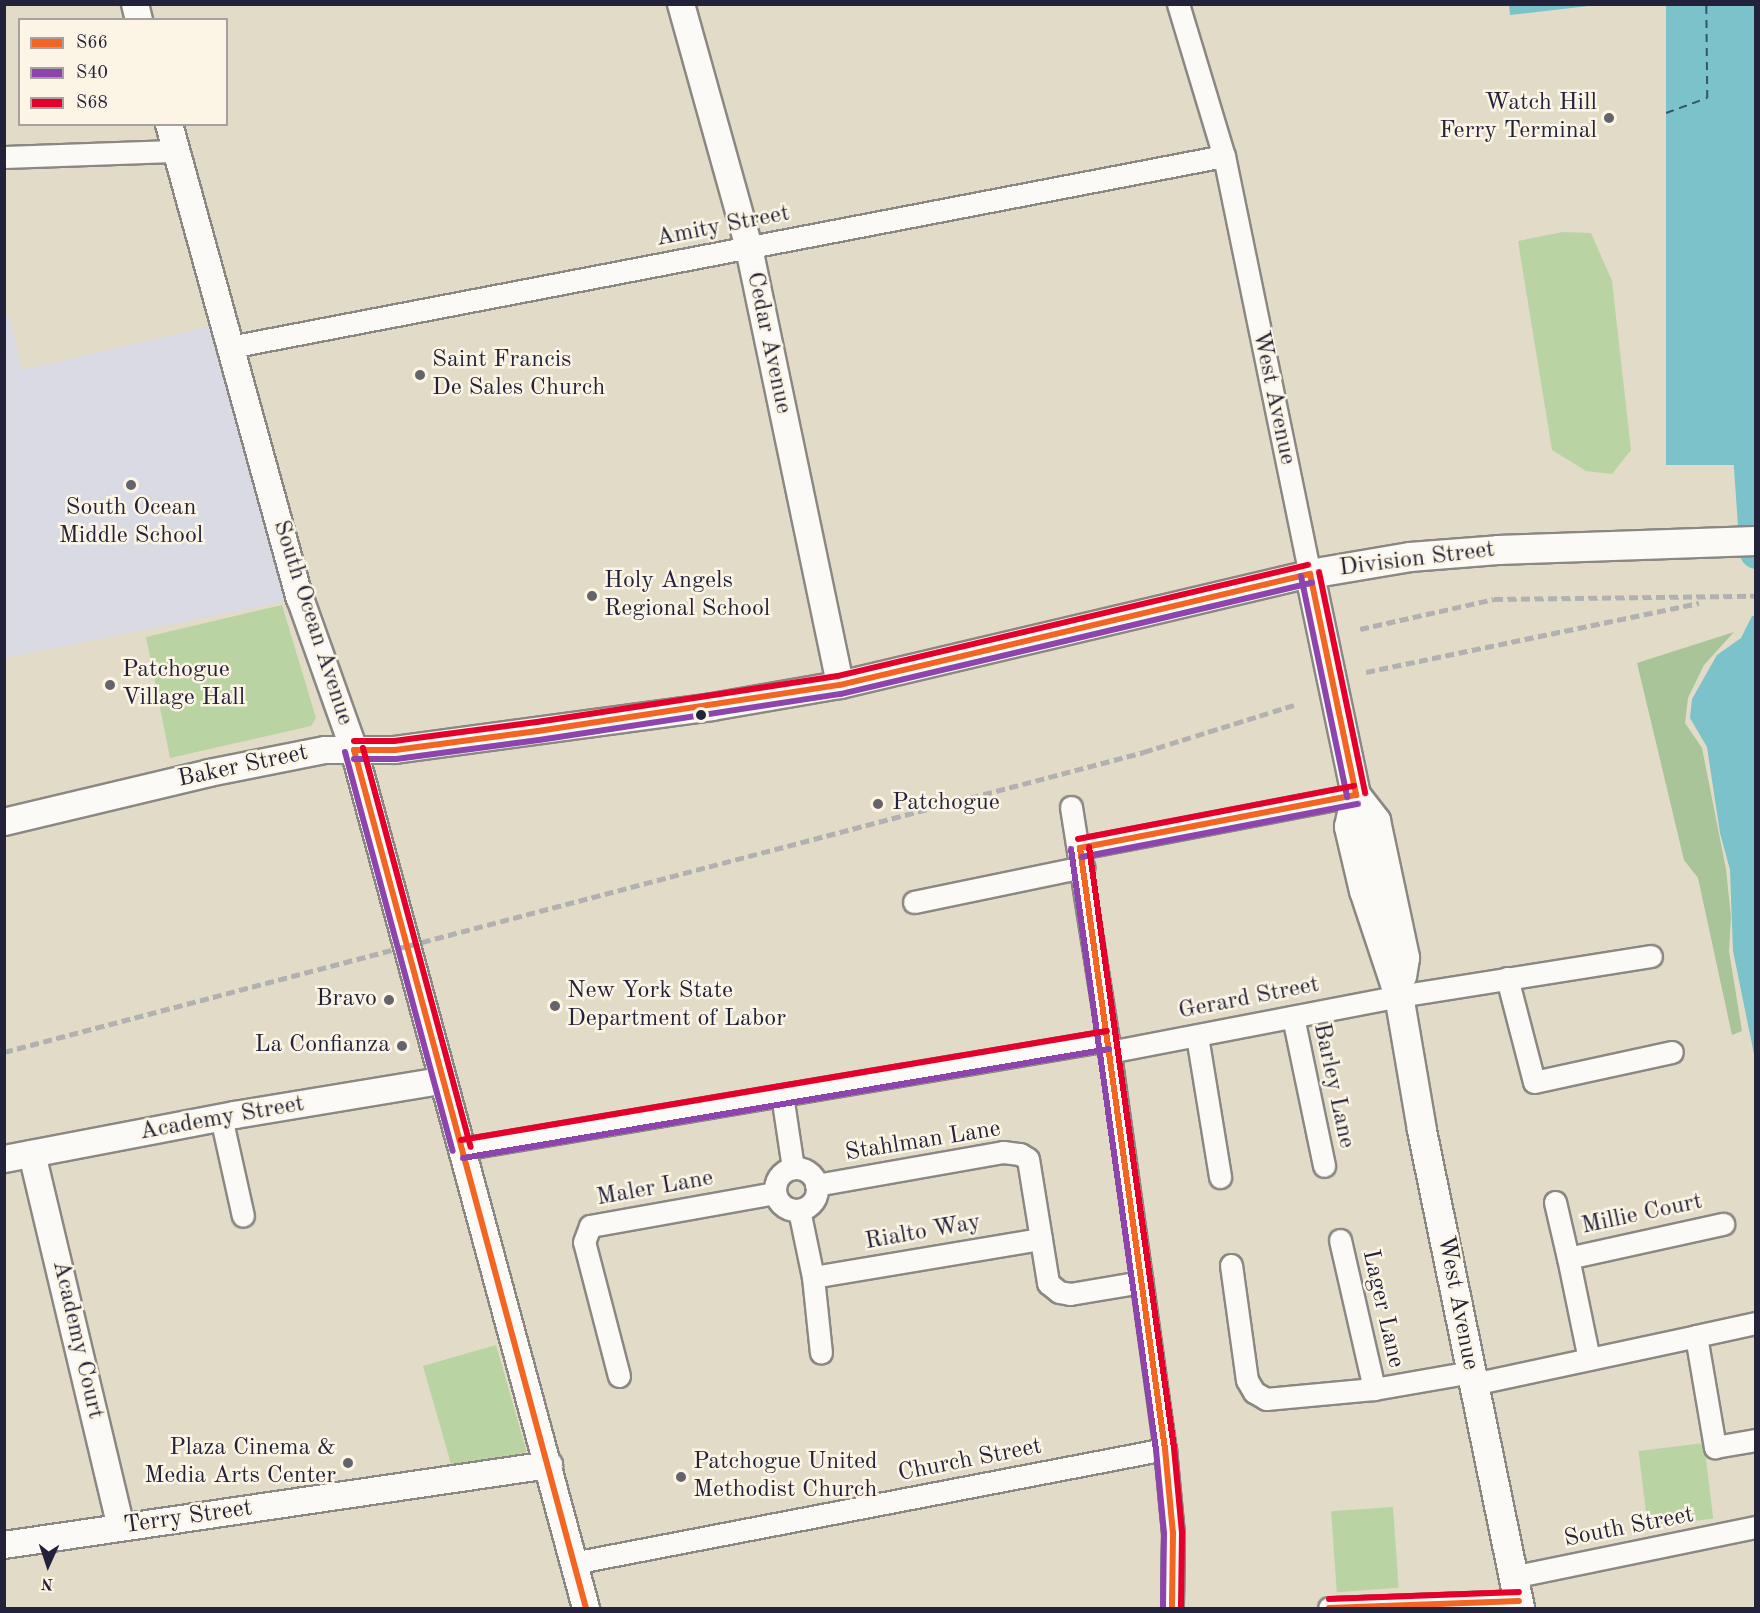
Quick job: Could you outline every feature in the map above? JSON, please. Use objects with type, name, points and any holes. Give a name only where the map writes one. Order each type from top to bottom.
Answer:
[{"type":"main road","name":"Division Street","points":[[1310,574],[1410,556],[1487,550],[1745,541]]},
{"type":"main road","name":"West Avenue","points":[[1310,574],[1356,795],[1349,827],[1364,891],[1399,996],[1472,1378],[1517,1595]]},
{"type":"street","name":"Cedar Avenue","points":[[681,4],[749,248],[840,685]]},
{"type":"street","name":"West Avenue","points":[[1178,4],[1224,156],[1310,574]]},
{"type":"street","name":"South Ocean Avenue","points":[[170,126],[300,598],[354,750],[441,1081],[462,1149],[549,1465],[586,1608]]},
{"type":"street","points":[[4,157],[177,151]]},
{"type":"street","name":"Amity Street","points":[[230,347],[1224,156]]},
{"type":"street","name":"Division Street","points":[[840,685],[1310,574]]},
{"type":"street","name":"Baker Street","points":[[4,822],[209,773],[325,750],[395,750],[538,731],[840,685]]},
{"type":"street","points":[[914,902],[1081,858],[1356,795]]},
{"type":"street","points":[[1071,807],[1081,858],[1109,1046],[1165,1449],[1173,1533],[1173,1608]]},
{"type":"street","name":"Gerard Street","points":[[462,1149],[782,1095],[1109,1046],[1197,1036],[1399,996],[1651,956]]},
{"type":"street","points":[[1507,978],[1534,1082],[1672,1052]]},
{"type":"street","name":"Barley Lane","points":[[1293,1017],[1324,1166]]},
{"type":"street","points":[[1197,1036],[1220,1177]]},
{"type":"street","name":"Academy Street","points":[[4,1159],[221,1117],[441,1081]]},
{"type":"street","points":[[782,1095],[793,1168]]},
{"type":"street","points":[[221,1117],[243,1215]]},
{"type":"street","name":"Stahlman Lane","points":[[816,1185],[1003,1152],[1020,1154],[1028,1160],[1048,1283],[1059,1292],[1142,1282]]},
{"type":"street","name":"Academy Court","points":[[32,1154],[121,1527]]},
{"type":"street","points":[[793,1168],[808,1172],[816,1185],[813,1201],[799,1210],[784,1206],[775,1193],[779,1177],[793,1168]]},
{"type":"street","name":"Maler Lane","points":[[619,1376],[584,1242],[590,1226],[775,1193]]},
{"type":"street","points":[[1555,1202],[1568,1258]]},
{"type":"street","points":[[799,1210],[813,1277],[821,1353]]},
{"type":"street","name":"Millie Court","points":[[1589,1359],[1568,1258],[1723,1224]]},
{"type":"street","name":"Rialto Way","points":[[813,1277],[1041,1239]]},
{"type":"street","name":"Lager Lane","points":[[1340,1240],[1374,1389]]},
{"type":"street","name":"Lager Lane","points":[[1231,1265],[1246,1380],[1254,1392],[1266,1399],[1472,1378]]},
{"type":"street","points":[[1472,1378],[1589,1359],[1755,1323]]},
{"type":"street","points":[[1696,1336],[1715,1447],[1755,1440]]},
{"type":"street","name":"Church Street","points":[[573,1563],[1165,1449]]},
{"type":"street","name":"Terry Street","points":[[4,1545],[549,1465]]},
{"type":"street","name":"South Street","points":[[1329,1608],[1517,1595],[1755,1527]]},
{"type":"shaded area","name":"South Ocean Middle School","points":[[9,315],[22,370],[210,326],[292,600],[5,658],[5,316]]},
{"type":"green space","points":[[1563,232],[1591,233],[1612,281],[1631,450],[1612,474],[1586,471],[1552,450],[1518,241]]},
{"type":"green space","points":[[282,605],[316,718],[311,726],[170,758],[146,637]]},
{"type":"green space","points":[[1734,632],[1704,665],[1688,698],[1685,723],[1702,748],[1726,869],[1731,917],[1729,951],[1742,1031],[1732,1035],[1698,878],[1684,860],[1637,663]]},
{"type":"green space","points":[[496,1345],[527,1452],[454,1473],[423,1366]]},
{"type":"green space","points":[[1704,1443],[1713,1518],[1648,1526],[1638,1451]]},
{"type":"green space","points":[[1393,1507],[1399,1588],[1337,1592],[1331,1511]]},
{"type":"water","points":[[1509,4],[1597,5],[1510,15]]},
{"type":"water","points":[[1666,5],[1755,5],[1755,465],[1666,465]]},
{"type":"water","points":[[1752,616],[1755,616],[1755,1059],[1733,951],[1730,870],[1720,833],[1707,747],[1690,718],[1692,699],[1717,655],[1741,638]]},
{"type":"waterway","points":[[1747,425],[1756,553]]},
{"type":"ferry route","points":[[1666,113],[1707,98],[1706,4]]},
{"type":"railway","points":[[1360,629],[1494,599],[1756,596]]},
{"type":"railway","points":[[1366,672],[1699,603]]},
{"type":"railway","points":[[4,1052],[1144,752],[1297,704]]},
{"type":"transit line","name":"S68","points":[[354,741],[394,741],[537,722],[838,676],[1308,565]]},
{"type":"transit line","name":"S68","points":[[1319,572],[1365,793]]},
{"type":"transit line","name":"S66","points":[[1310,574],[1356,795]]},
{"type":"transit line","name":"S66","points":[[354,750],[395,750],[538,731],[840,685],[1310,574]]},
{"type":"transit line","name":"S40","points":[[1301,576],[1347,797]]},
{"type":"transit line","name":"S40","points":[[354,759],[396,759],[539,740],[841,694],[1312,583]]},
{"type":"transit line","name":"S68","points":[[363,748],[471,1147]]},
{"type":"transit line","name":"S66","points":[[354,750],[586,1608]]},
{"type":"transit line","name":"S40","points":[[345,752],[453,1151]]},
{"type":"transit line","name":"S68","points":[[1078,839],[1354,786]]},
{"type":"transit line","name":"S66","points":[[1080,848],[1356,795]]},
{"type":"transit line","name":"S40","points":[[1082,857],[1358,804]]},
{"type":"transit line","name":"S68","points":[[1089,847],[1174,1448],[1182,1532],[1181,1608]]},
{"type":"transit line","name":"S66","points":[[1080,848],[1165,1449],[1173,1533],[1172,1608]]},
{"type":"transit line","name":"S40","points":[[1071,849],[1156,1450],[1164,1533],[1163,1608]]},
{"type":"transit line","name":"S68","points":[[461,1140],[1107,1031]]},
{"type":"transit line","name":"S40","points":[[463,1158],[1109,1049]]},
{"type":"transit line","name":"S68","points":[[1329,1599],[1519,1592]]},
{"type":"transit line","name":"S66","points":[[1329,1608],[1519,1601]]},
{"type":"place","name":"Watch Hill Ferry Terminal","points":[[1609,118]]},
{"type":"place","name":"Saint Francis De Sales Church","points":[[420,375]]},
{"type":"place","name":"South Ocean Middle School","points":[[131,485]]},
{"type":"place","name":"Holy Angels Regional School","points":[[592,596]]},
{"type":"place","name":"Patchogue Village Hall","points":[[110,685]]},
{"type":"place","name":"Patchogue","points":[[878,804]]},
{"type":"place","name":"Bravo","points":[[389,1000]]},
{"type":"place","name":"New York State Department of Labor","points":[[555,1006]]},
{"type":"place","name":"La Confianza","points":[[402,1046]]},
{"type":"place","name":"Plaza Cinema & Media Arts Center","points":[[348,1463]]},
{"type":"place","name":"Patchogue United Methodist Church","points":[[681,1477]]}]
